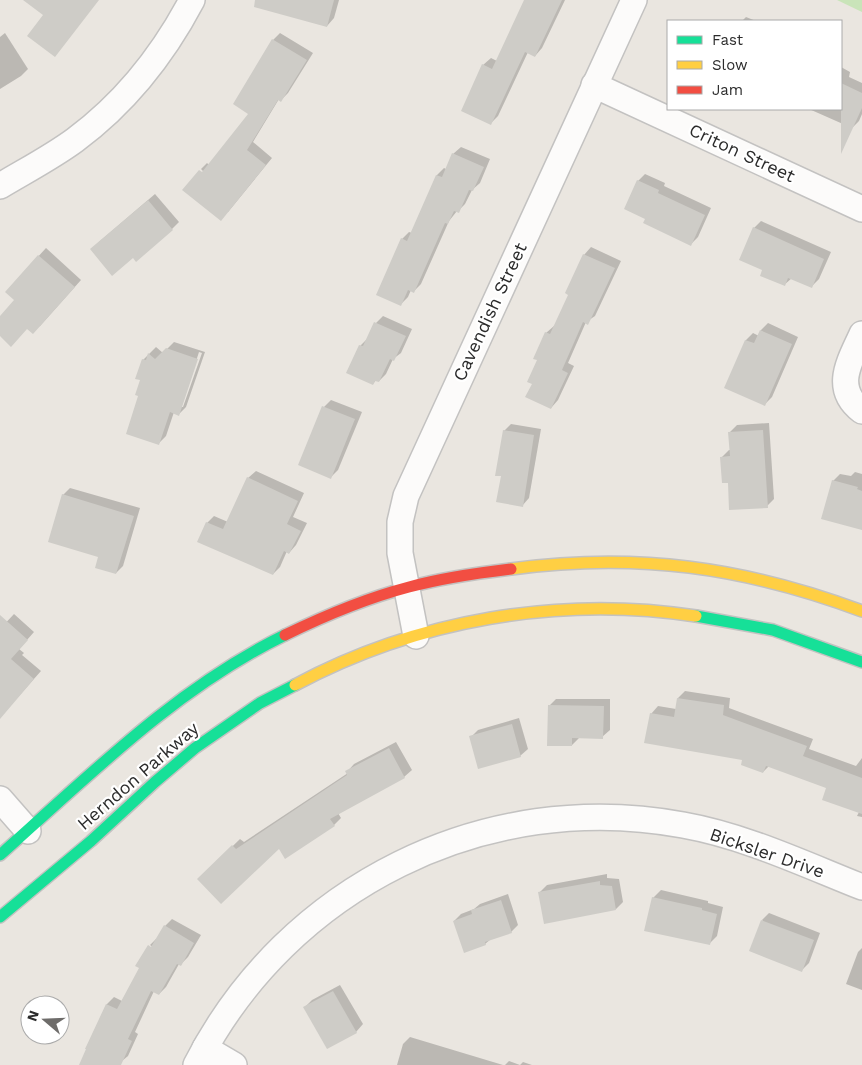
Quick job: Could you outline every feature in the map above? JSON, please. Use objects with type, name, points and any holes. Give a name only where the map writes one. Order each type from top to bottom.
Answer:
[{"type":"main road","name":"Herndon Parkway","points":[[0,855],[147,725],[193,689],[269,643],[312,622],[407,588],[500,570],[548,564],[599,561],[695,567],[743,575],[836,601],[862,611]]},
{"type":"main road","name":"Herndon Parkway","points":[[0,917],[90,842],[169,768],[209,736],[250,709],[294,684],[388,644],[483,620],[532,613],[584,609],[633,609],[684,614],[773,631],[862,662]]},
{"type":"street","points":[[0,186],[75,140],[116,105],[147,70],[177,28],[192,0]]},
{"type":"street","name":"Cavendish Street","points":[[416,636],[400,553],[400,522],[406,496],[634,0]]},
{"type":"street","name":"Criton Street","points":[[594,85],[862,209]]},
{"type":"street","points":[[862,334],[848,365],[845,377],[846,392],[854,404],[862,411]]},
{"type":"street","points":[[0,799],[28,831]]},
{"type":"street","name":"Bicksler Drive","points":[[201,1056],[215,1031],[248,984],[281,949],[324,911],[371,878],[422,853],[470,835],[506,826],[563,818],[622,818],[683,825],[741,839],[862,887]]},
{"type":"street","points":[[201,1056],[234,1065]]},
{"type":"green space","points":[[837,0],[862,0],[862,12]]},
{"type":"building","points":[[23,0],[99,0],[55,57],[27,36],[43,15]]},
{"type":"building","points":[[255,0],[334,0],[327,27],[254,7]]},
{"type":"building","points":[[524,0],[562,0],[535,57],[525,52],[491,125],[461,111],[482,64],[492,69]]},
{"type":"building","points":[[272,39],[307,60],[281,102],[278,100],[247,150],[266,165],[221,221],[182,190],[199,170],[202,172],[248,114],[233,104]]},
{"type":"building","points":[[842,83],[862,93],[862,108],[841,154]]},
{"type":"building","points":[[452,153],[484,167],[473,191],[469,190],[459,213],[454,211],[448,224],[445,223],[414,293],[408,290],[401,306],[376,295],[401,238],[407,241],[436,175],[442,177]]},
{"type":"building","points":[[637,180],[659,190],[658,193],[705,215],[691,246],[643,223],[645,219],[624,209]]},
{"type":"building","points":[[148,200],[173,230],[136,262],[133,258],[112,276],[90,249]]},
{"type":"building","points":[[753,227],[824,259],[812,288],[788,278],[785,286],[760,276],[762,270],[739,260]]},
{"type":"building","points":[[583,254],[615,268],[588,325],[583,322],[562,370],[568,373],[551,409],[525,397],[532,384],[527,382],[537,360],[533,359],[545,332],[550,334],[568,295],[565,293]]},
{"type":"building","points":[[38,255],[75,287],[33,334],[27,329],[11,347],[0,336],[0,316],[14,300],[5,292]]},
{"type":"building","points":[[374,322],[406,336],[394,361],[390,359],[379,382],[375,381],[373,385],[346,373],[359,345],[363,346]]},
{"type":"building","points":[[760,330],[792,344],[765,406],[724,388],[745,340],[754,343]]},
{"type":"building","points":[[166,348],[198,359],[179,416],[170,412],[159,445],[126,434],[138,396],[135,395],[140,380],[135,379],[142,359],[146,360],[148,353],[155,359]]},
{"type":"building","points":[[322,406],[355,419],[331,479],[298,465]]},
{"type":"building","points":[[503,430],[534,435],[523,507],[496,502],[501,476],[495,476]]},
{"type":"building","points":[[763,430],[768,508],[729,510],[728,483],[722,483],[720,457],[730,456],[728,432]]},
{"type":"building","points":[[247,477],[298,501],[287,524],[301,531],[289,554],[284,551],[273,575],[197,542],[206,522],[223,529]]},
{"type":"building","points":[[832,480],[858,487],[857,489],[862,491],[862,530],[821,519]]},
{"type":"building","points":[[62,494],[134,516],[116,574],[95,568],[98,557],[48,542]]},
{"type":"building","points":[[0,615],[28,640],[11,659],[34,679],[0,719]]},
{"type":"building","points":[[677,698],[724,705],[723,715],[807,746],[803,756],[862,778],[862,814],[822,800],[826,788],[766,766],[763,773],[741,765],[742,760],[644,743],[650,713],[674,717]]},
{"type":"building","points":[[548,705],[604,706],[603,739],[572,738],[572,746],[547,746]]},
{"type":"building","points":[[512,724],[521,757],[478,769],[469,736]]},
{"type":"building","points":[[389,748],[405,778],[330,819],[335,826],[285,859],[279,849],[221,904],[197,879],[232,845],[236,849],[347,775],[345,771]]},
{"type":"building","points":[[600,881],[600,885],[612,886],[616,910],[544,924],[538,892]]},
{"type":"building","points":[[652,897],[702,908],[702,910],[717,914],[710,945],[644,931]]},
{"type":"building","points":[[501,900],[512,933],[485,942],[486,945],[464,953],[453,921],[472,914],[471,910]]},
{"type":"building","points":[[761,920],[814,940],[802,972],[749,951]]},
{"type":"building","points":[[164,925],[194,943],[181,966],[177,964],[159,995],[151,991],[128,1039],[132,1041],[121,1065],[79,1065],[106,1004],[117,1009],[139,968],[135,966],[148,945],[151,947]]},
{"type":"building","points":[[333,991],[357,1033],[327,1049],[303,1007]]},
{"type":"traffic: fast","points":[[696,616],[773,630],[862,662]]},
{"type":"traffic: fast","points":[[0,855],[101,764],[170,707],[245,657],[285,635]]},
{"type":"traffic: fast","points":[[0,917],[91,841],[195,748],[260,703],[295,685]]},
{"type":"traffic: slow","points":[[511,569],[602,562],[646,563],[689,567],[775,583],[862,611]]},
{"type":"traffic: slow","points":[[295,685],[341,663],[390,644],[439,629],[490,618],[541,611],[593,609],[645,610],[696,616]]},
{"type":"traffic: jam","points":[[285,635],[346,608],[393,591],[447,578],[511,569]]}]
